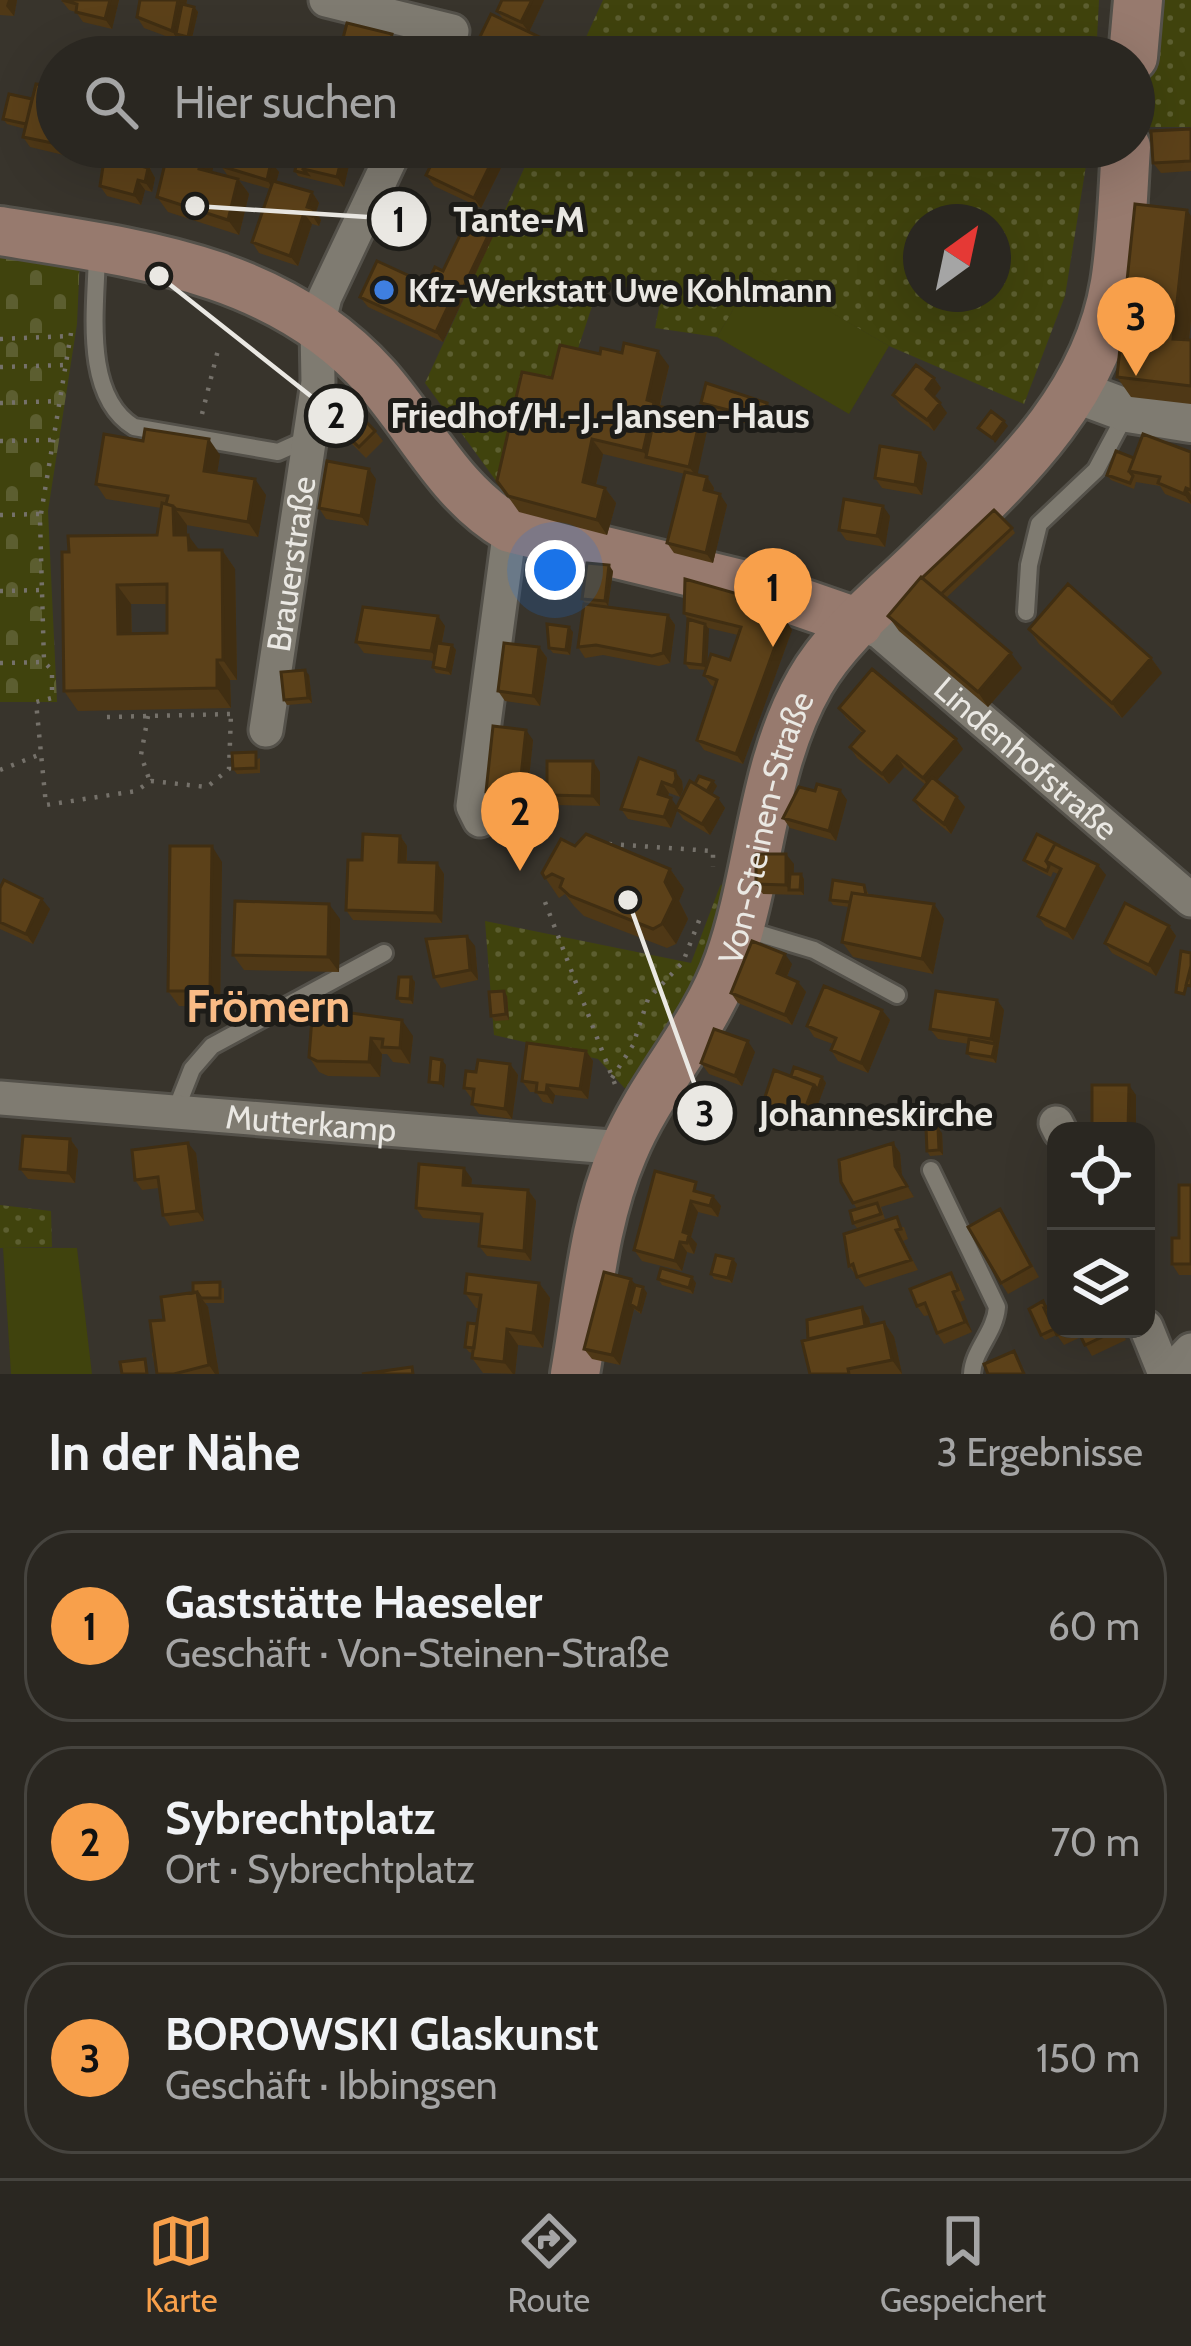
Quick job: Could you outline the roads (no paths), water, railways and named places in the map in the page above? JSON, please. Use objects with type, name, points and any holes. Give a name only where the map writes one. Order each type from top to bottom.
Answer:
[{"type":"main road","points":[[1135,36],[1138,0]]},
{"type":"main road","name":"Von-Steinen-Straße","points":[[575,1374],[602,1210],[630,1138],[708,1013],[721,917],[795,711],[822,665],[859,622],[1014,471],[1077,392],[1101,337],[1114,284],[1124,168]]},
{"type":"main road","points":[[0,231],[216,272],[317,328],[364,364],[446,470],[477,504],[510,528],[761,589],[859,622]]},
{"type":"street","points":[[326,0],[424,36]]},
{"type":"street","name":"Brauerstraße","points":[[267,721],[318,382],[317,328],[325,297],[386,168]]},
{"type":"street","points":[[1077,392],[1127,411],[1191,421]]},
{"type":"street","points":[[480,820],[473,806],[496,597],[510,528]]},
{"type":"street","name":"Lindenhofstraße","points":[[859,622],[880,632],[1191,900]]},
{"type":"street","name":"Mutterkamp","points":[[0,1099],[630,1138]]},
{"type":"street","points":[[1151,1338],[1166,1374],[1191,1350]]},
{"type":"lane","points":[[97,247],[98,363],[112,409],[134,427],[278,452],[308,438]]},
{"type":"lane","points":[[1027,612],[1028,565],[1040,524],[1096,470],[1127,411]]},
{"type":"lane","points":[[721,917],[814,950],[897,995]]},
{"type":"lane","points":[[176,1112],[192,1069],[212,1046],[384,953]]},
{"type":"lane","points":[[931,1170],[997,1307],[995,1330],[976,1357],[972,1374]]},
{"type":"place","name":"Tante-M","points":[[195,206]]},
{"type":"place","name":"Friedhof/H.-J.-Jansen-Haus","points":[[159,276]]},
{"type":"place","name":"Kfz-Werkstatt Uwe Kohlmann","points":[[384,290]]},
{"type":"place","name":"BOROWSKI Glaskunst","points":[[1136,376]]},
{"type":"place","name":"Gaststätte Haeseler","points":[[773,647]]},
{"type":"place","name":"Sybrechtplatz","points":[[520,871]]},
{"type":"place","name":"Johanneskirche","points":[[628,900]]},
{"type":"district","name":"Frömern","points":[[268,1006]]}]
